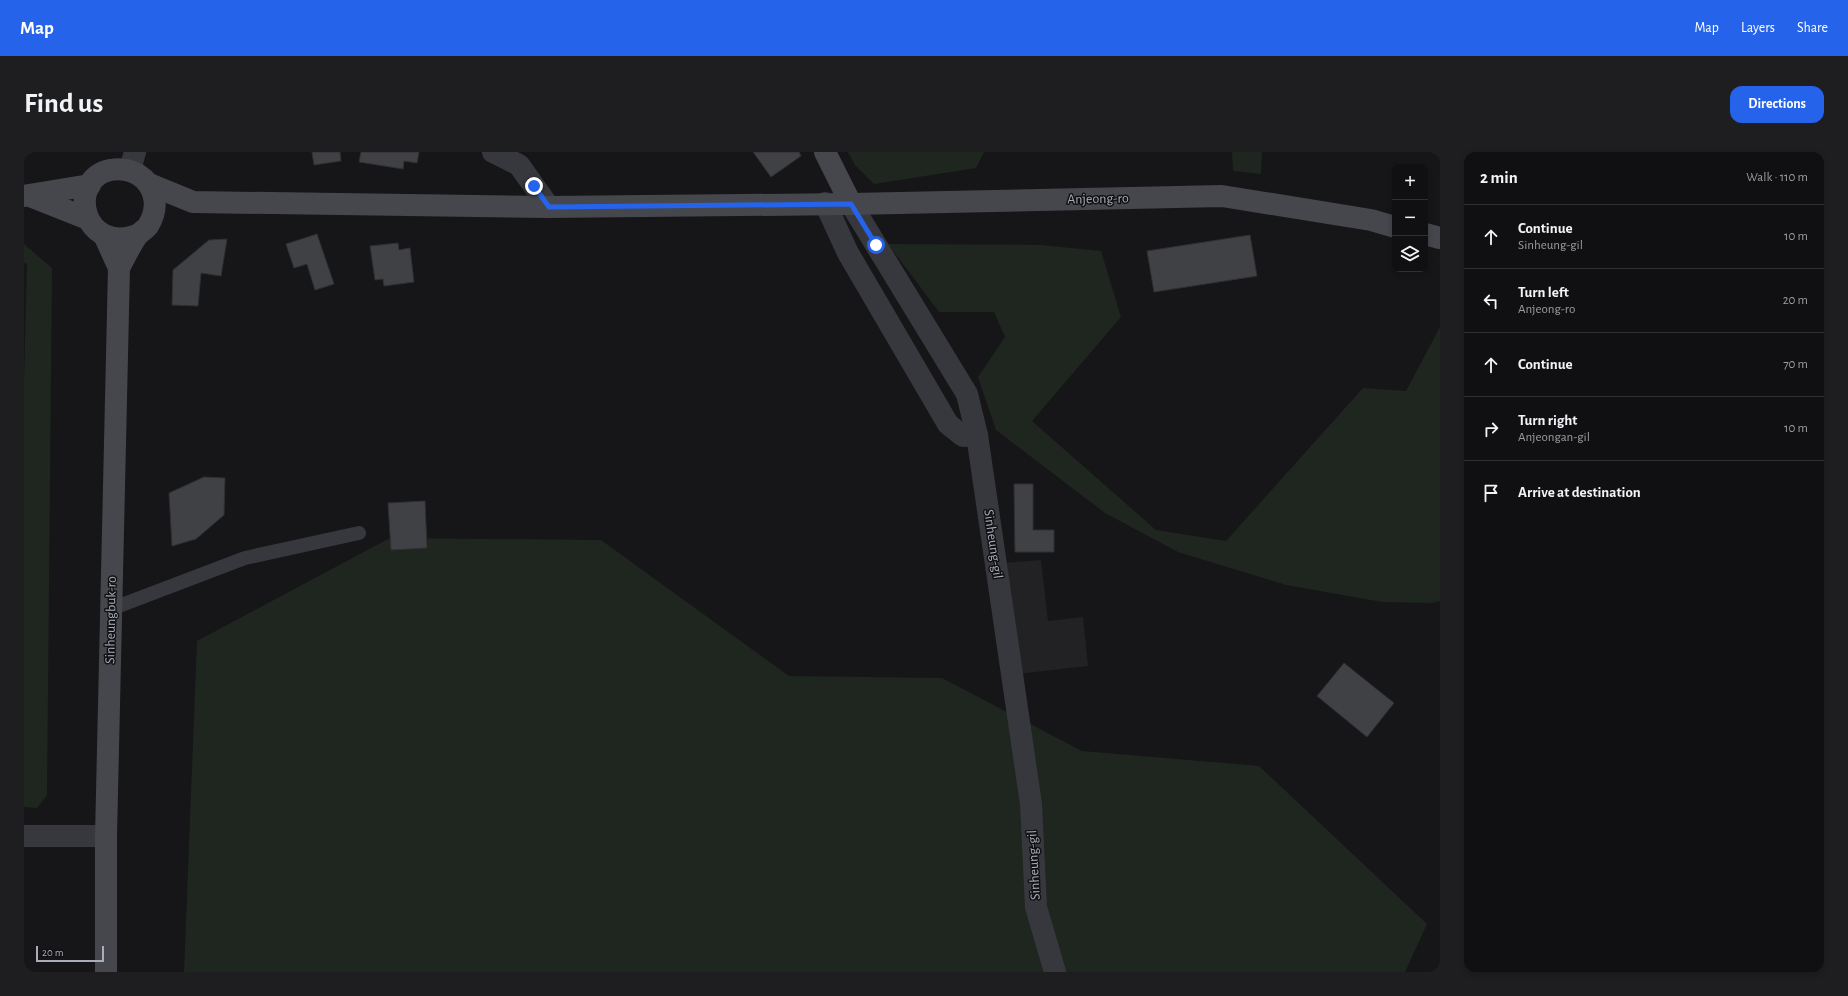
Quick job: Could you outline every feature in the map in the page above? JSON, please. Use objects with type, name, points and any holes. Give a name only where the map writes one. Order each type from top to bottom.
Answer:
[{"type":"street","points":[[493,152],[519,165],[549,207]]},
{"type":"street","name":"Sinheung-gil","points":[[825,152],[851,204],[967,394],[977,435],[1031,804],[1036,906],[1055,972]]},
{"type":"street","points":[[119,268],[138,235],[147,227],[153,217],[155,206],[154,194],[149,184],[140,175],[133,161],[119,169],[107,171],[98,177],[90,185],[86,196],[85,208],[88,219],[95,228],[104,235],[115,239],[127,239],[138,235]]},
{"type":"street","points":[[149,184],[193,202]]},
{"type":"street","points":[[27,196],[90,185]]},
{"type":"street","points":[[27,196],[88,219]]},
{"type":"street","name":"Anjeong-ro","points":[[193,202],[549,207],[798,203],[851,204],[1222,196],[1371,220],[1392,226]]},
{"type":"street","points":[[153,217],[193,202]]},
{"type":"street","points":[[825,203],[848,253],[948,424],[963,436],[977,435]]},
{"type":"street","points":[[104,235],[119,268]]},
{"type":"street","points":[[1428,235],[1440,238]]},
{"type":"street","name":"Sinheungbuk-ro","points":[[106,972],[106,836],[119,268]]},
{"type":"street","points":[[24,836],[106,836]]},
{"type":"lane","points":[[111,609],[245,558],[359,533]]},
{"type":"shaded area","points":[[848,152],[984,152],[976,168],[874,184],[855,165]]},
{"type":"shaded area","points":[[1232,152],[1262,152],[1261,174],[1233,171]]},
{"type":"shaded area","points":[[24,244],[52,268],[47,795],[37,808],[24,807],[24,380],[27,264],[24,263]]},
{"type":"shaded area","points":[[888,244],[1041,245],[1101,251],[1121,317],[1032,421],[1156,530],[1226,541],[1363,388],[1406,391],[1440,327],[1440,601],[1432,603],[1382,602],[1286,585],[1178,552],[1105,513],[996,430],[978,377],[1005,337],[994,312],[939,312]]},
{"type":"shaded area","points":[[390,538],[601,540],[789,676],[942,678],[1082,751],[1259,766],[1427,924],[1405,972],[184,972],[197,641]]},
{"type":"shaded area","points":[[1041,560],[1048,621],[1083,617],[1088,666],[1017,674],[1004,563]]},
{"type":"building","points":[[312,152],[340,152],[341,161],[314,165]]},
{"type":"building","points":[[361,152],[419,152],[417,163],[404,161],[403,169],[359,162]]},
{"type":"building","points":[[753,152],[799,152],[801,156],[771,177]]},
{"type":"building","points":[[317,234],[334,284],[315,290],[307,264],[294,268],[286,244]]},
{"type":"building","points":[[1250,235],[1257,276],[1154,292],[1147,251]]},
{"type":"building","points":[[227,239],[221,276],[201,273],[198,306],[172,305],[173,270],[209,240]]},
{"type":"building","points":[[398,243],[399,250],[410,248],[414,282],[384,286],[383,279],[375,280],[370,246]]},
{"type":"building","points":[[204,477],[225,478],[224,515],[196,539],[172,546],[169,493]]},
{"type":"building","points":[[1014,484],[1033,484],[1033,530],[1054,530],[1054,552],[1015,552]]},
{"type":"building","points":[[425,501],[427,548],[391,550],[388,503]]},
{"type":"building","points":[[1344,663],[1394,703],[1367,737],[1317,696]]},
{"type":"route","points":[[534,186],[549,207],[798,203],[851,204],[876,245]]}]
